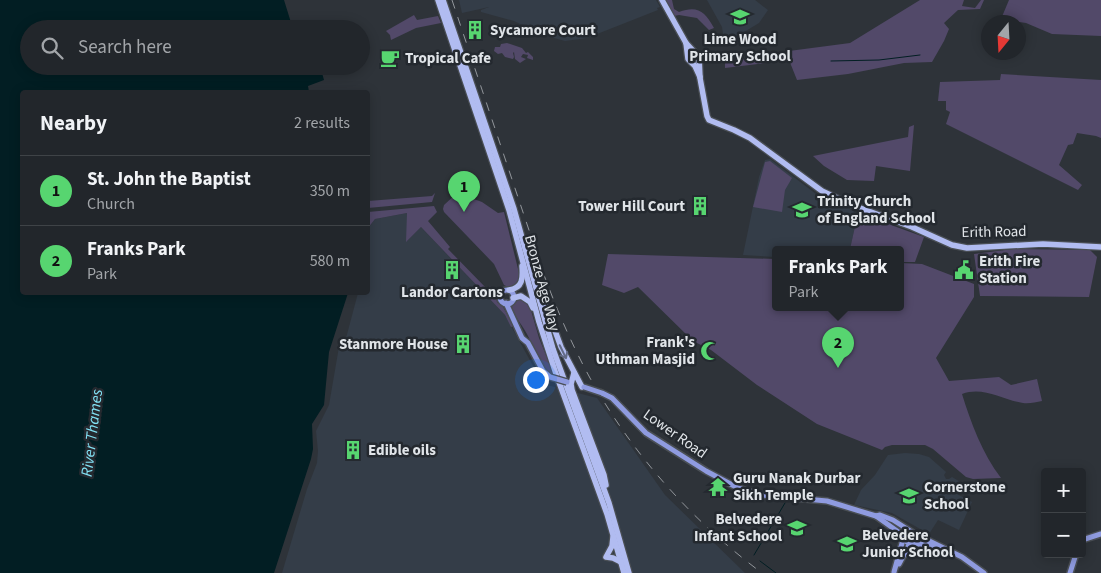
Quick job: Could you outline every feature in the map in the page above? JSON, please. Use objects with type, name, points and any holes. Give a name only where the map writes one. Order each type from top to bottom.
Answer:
[{"type":"main road","name":"Bronze Age Way","points":[[438,0],[446,15]]},
{"type":"main road","name":"Bronze Age Way","points":[[443,0],[446,15],[509,210],[539,322],[556,374],[586,452],[624,573]]},
{"type":"main road","points":[[662,0],[692,54],[699,57],[695,62],[689,61],[692,54]]},
{"type":"main road","name":"Bronze Age Way","points":[[449,24],[514,209],[561,372],[609,503],[629,573]]},
{"type":"main road","name":"Erith Road","points":[[695,62],[709,120],[750,138],[822,191],[852,205],[912,226],[957,247],[1043,244],[1101,247]]},
{"type":"main road","points":[[520,248],[522,281],[517,288],[504,290],[500,296],[501,301],[511,302],[513,298],[521,296],[530,302],[539,322]]},
{"type":"main road","points":[[532,274],[541,292],[561,347],[583,387],[574,395]]},
{"type":"main road","name":"Bronze Age Way","points":[[509,290],[513,298]]},
{"type":"main road","name":"Lower Road","points":[[506,303],[522,338],[528,343],[543,371],[550,377],[602,393],[612,398],[646,432],[706,471],[738,488],[760,495],[827,501],[876,516],[911,543],[944,549]]},
{"type":"main road","points":[[574,373],[569,383],[604,476],[609,503]]},
{"type":"main road","name":"Lower Road","points":[[876,516],[887,517],[962,558],[984,573]]},
{"type":"main road","points":[[894,572],[905,533],[910,531]]},
{"type":"main road","points":[[894,572],[911,543],[916,539],[916,534]]},
{"type":"main road","points":[[1086,539],[1101,534]]},
{"type":"main road","points":[[613,536],[612,546],[606,558],[613,558],[621,562]]},
{"type":"main road","points":[[1070,573],[1075,558]]},
{"type":"shaded area","points":[[459,0],[656,0],[660,7],[657,8],[658,10],[587,38],[565,41],[543,35],[514,21],[481,12],[481,10],[489,7],[462,13]]},
{"type":"shaded area","points":[[663,0],[672,0],[674,9],[679,12],[691,9],[700,11],[707,17],[714,28],[709,30],[697,18],[674,16]]},
{"type":"shaded area","name":"Lime Wood Primary School","points":[[707,0],[755,0],[768,10],[759,23],[731,40],[723,34],[722,27]]},
{"type":"shaded area","points":[[920,0],[964,0],[962,6],[975,8],[981,0],[984,0],[980,9],[958,10],[944,23],[949,29],[932,62],[904,63],[848,74],[797,80],[789,60],[725,68],[725,63],[789,51],[850,43]]},
{"type":"shaded area","points":[[1009,0],[1101,0],[1101,36],[1052,34],[1026,23],[1026,15],[1003,15]]},
{"type":"shaded area","points":[[414,15],[417,20],[438,16],[441,23],[416,28],[391,40],[390,35],[386,31]]},
{"type":"shaded area","points":[[507,43],[522,48],[533,57],[533,60],[527,58],[528,55],[523,54],[521,57],[526,59],[520,63],[515,59],[514,52],[513,59],[494,51],[495,47],[500,47],[501,44]]},
{"type":"shaded area","points":[[1001,74],[1101,80],[1101,138],[1077,133],[1073,144],[1068,145],[1059,165],[1082,185],[1078,190],[946,124],[950,112],[946,110],[946,101],[938,101],[940,82],[1000,80]]},
{"type":"shaded area","points":[[914,125],[910,171],[876,166],[874,181],[847,180],[824,166],[813,156],[908,137],[909,127]]},
{"type":"shaded area","name":"Trinity Church of England School","points":[[770,159],[816,194],[858,213],[851,246],[772,246],[772,257],[743,255],[759,177],[765,160]]},
{"type":"shaded area","points":[[770,161],[792,178],[785,190],[782,212],[753,207],[765,162]]},
{"type":"shaded area","points":[[435,193],[432,202],[370,208],[370,201],[432,196]]},
{"type":"shaded area","points":[[457,193],[482,202],[498,213],[504,212],[520,277],[516,285],[508,287],[504,285],[494,264],[444,212],[444,205]]},
{"type":"shaded area","points":[[434,206],[437,212],[428,221],[450,247],[448,249],[487,289],[490,286],[495,293],[497,302],[503,307],[514,326],[511,327],[505,315],[421,227],[406,242],[407,213],[375,219],[370,225],[370,212]]},
{"type":"shaded area","points":[[407,213],[407,241],[421,227],[505,315],[543,384],[597,398],[665,495],[745,573],[282,573],[307,489],[317,463],[316,431],[329,405],[340,341],[345,342],[357,295],[370,295],[370,225],[375,219]]},
{"type":"shaded area","points":[[858,213],[924,237],[915,262],[904,262],[904,246],[851,246]]},
{"type":"shaded area","points":[[1013,249],[1090,250],[1097,257],[1089,297],[980,296],[974,254]]},
{"type":"shaded area","points":[[608,254],[772,259],[772,311],[904,311],[904,263],[922,264],[974,284],[974,297],[936,358],[949,381],[999,377],[1011,385],[1037,379],[1042,401],[1023,403],[993,394],[970,392],[962,394],[978,437],[988,458],[1001,478],[973,479],[966,477],[933,449],[925,445],[892,445],[882,450],[817,424],[757,385],[711,350],[693,341],[638,287],[624,293],[602,285]]},
{"type":"shaded area","points":[[519,298],[525,300],[530,307],[539,338],[554,375],[551,375],[540,363],[527,334],[514,313],[511,303]]},
{"type":"shaded area","name":"Cornerstone School","points":[[905,453],[929,457],[946,472],[944,475],[946,479],[952,477],[962,483],[955,493],[972,502],[959,530],[938,520],[929,534],[892,513],[854,505],[861,490],[875,475],[888,455]]},
{"type":"water","name":"River Thames","points":[[0,0],[284,0],[290,20],[20,20],[20,75],[323,75],[324,80],[308,86],[309,90],[20,90],[20,295],[347,295],[329,352],[324,405],[312,424],[313,449],[311,459],[274,573],[0,573]]},
{"type":"waterway","points":[[831,61],[879,60],[920,55]]},
{"type":"waterway","points":[[754,555],[785,503]]},
{"type":"waterway","points":[[760,561],[776,573]]},
{"type":"railway","points":[[452,0],[544,275],[565,327],[590,378],[625,434],[666,485],[688,509],[736,553],[762,573]]},
{"type":"place","name":"Lime Wood Primary School","points":[[740,17]]},
{"type":"place","name":"Sycamore Court","points":[[475,30]]},
{"type":"place","name":"Tropical Cafe","points":[[390,58]]},
{"type":"place","name":"Tower Hill Court","points":[[700,206]]},
{"type":"place","name":"Trinity Church of England School","points":[[802,210]]},
{"type":"place","name":"St. John the Baptist","points":[[464,212]]},
{"type":"place","name":"Landor Cartons","points":[[452,270]]},
{"type":"place","name":"Erith Fire Station","points":[[964,270]]},
{"type":"place","name":"Stanmore House","points":[[463,344]]},
{"type":"place","name":"Frank's Uthman Masjid","points":[[710,351]]},
{"type":"place","name":"Franks Park","points":[[838,368]]},
{"type":"place","name":"Edible oils","points":[[353,450]]},
{"type":"place","name":"Guru Nanak Durbar Sikh Temple","points":[[718,487]]},
{"type":"place","name":"Cornerstone School","points":[[909,496]]},
{"type":"place","name":"Belvedere Infant School","points":[[797,528]]},
{"type":"place","name":"Belvedere Junior School","points":[[847,544]]}]
